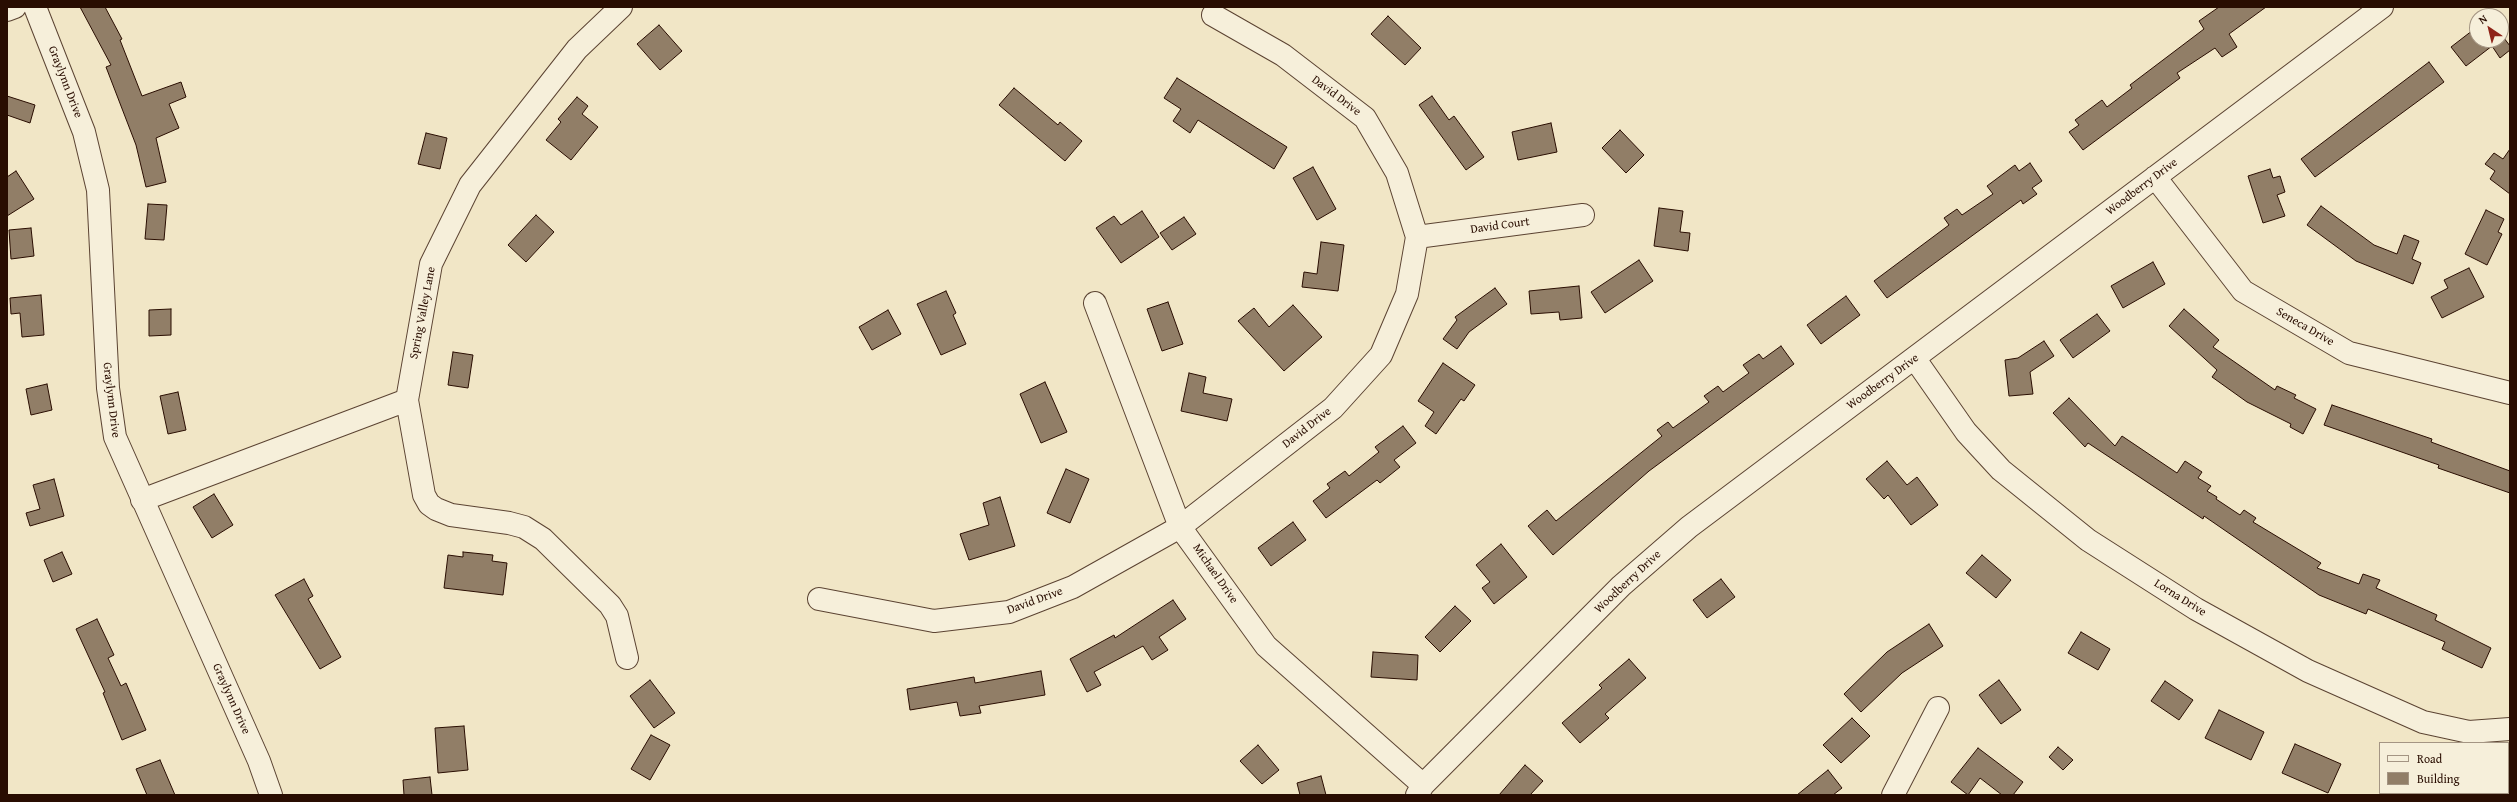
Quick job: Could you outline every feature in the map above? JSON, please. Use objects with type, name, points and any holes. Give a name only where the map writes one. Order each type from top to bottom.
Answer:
[{"type":"street","points":[[7,10],[15,7]]},
{"type":"street","name":"Graylynn Drive","points":[[35,7],[84,132],[98,190],[108,388],[115,438],[259,761],[271,795]]},
{"type":"street","name":"Spring Valley Lane","points":[[407,400],[431,264],[470,185],[577,49],[621,7]]},
{"type":"street","name":"Woodberry Drive","points":[[1420,790],[1627,581],[1689,528],[2382,7]]},
{"type":"street","name":"David Drive","points":[[819,599],[934,621],[1009,612],[1073,587],[1180,527],[1333,408],[1381,355],[1407,294],[1417,237],[1397,173],[1365,118],[1282,55],[1213,15]]},
{"type":"street","name":"Seneca Drive","points":[[2155,177],[2243,291],[2349,353],[2509,389]]},
{"type":"street","name":"David Court","points":[[1417,237],[1583,215]]},
{"type":"street","name":"Michael Drive","points":[[1095,303],[1180,527],[1266,646],[1420,790]]},
{"type":"street","name":"Lorna Drive","points":[[1915,359],[1966,432],[2001,470],[2088,540],[2196,609],[2308,671],[2423,722],[2468,738],[2510,729]]},
{"type":"street","points":[[142,500],[407,400],[424,495],[429,504],[436,509],[451,515],[509,523],[524,527],[543,539],[610,605],[617,616],[627,658]]},
{"type":"street","points":[[1893,795],[1938,708]]},
{"type":"building","points":[[80,7],[105,7],[122,39],[120,40],[142,96],[181,82],[186,97],[169,104],[179,128],[156,138],[166,182],[146,187],[136,145],[106,67],[111,65]]},
{"type":"building","points":[[2219,7],[2266,7],[2229,34],[2237,47],[2222,57],[2215,48],[2177,73],[2180,78],[2083,150],[2069,132],[2079,125],[2075,120],[2102,100],[2107,107],[2132,88],[2130,85],[2204,29],[2199,21]]},
{"type":"building","points":[[1388,16],[1421,48],[1405,65],[1371,34]]},
{"type":"building","points":[[659,25],[682,51],[660,70],[637,44]]},
{"type":"building","points":[[2469,33],[2469,48],[2489,48],[2466,66],[2451,47]]},
{"type":"building","points":[[2509,45],[2510,50],[2500,58],[2493,48],[2509,48]]},
{"type":"building","points":[[2429,62],[2444,82],[2315,177],[2301,159]]},
{"type":"building","points":[[1177,78],[1287,147],[1274,169],[1198,120],[1190,133],[1173,121],[1181,109],[1164,98]]},
{"type":"building","points":[[1014,88],[1058,125],[1060,122],[1082,141],[1065,161],[999,105]]},
{"type":"building","points":[[7,96],[35,105],[30,123],[7,115]]},
{"type":"building","points":[[1432,96],[1449,120],[1454,116],[1484,157],[1466,170],[1419,105]]},
{"type":"building","points":[[577,97],[588,106],[582,114],[598,127],[571,160],[546,140],[561,122],[558,119]]},
{"type":"building","points":[[1551,123],[1557,152],[1518,160],[1512,132]]},
{"type":"building","points":[[1620,130],[1644,155],[1626,173],[1602,148]]},
{"type":"building","points":[[426,133],[447,138],[440,169],[418,164]]},
{"type":"building","points":[[2510,149],[2510,194],[2490,179],[2495,171],[2485,164],[2494,153],[2503,159]]},
{"type":"building","points":[[2030,163],[2042,181],[2032,188],[2037,194],[2023,204],[2021,200],[1887,298],[1874,281],[1949,225],[1944,218],[1957,209],[1962,215],[1993,194],[1987,186],[2015,165],[2019,171]]},
{"type":"building","points":[[1313,167],[1336,209],[1317,220],[1293,178]]},
{"type":"building","points":[[2270,169],[2273,178],[2280,176],[2285,192],[2277,195],[2285,216],[2263,223],[2248,176]]},
{"type":"building","points":[[16,171],[34,199],[7,216],[7,177]]},
{"type":"building","points":[[148,204],[167,205],[164,240],[145,239]]},
{"type":"building","points":[[2321,206],[2374,245],[2397,254],[2404,235],[2419,241],[2412,259],[2421,263],[2413,284],[2356,261],[2307,225]]},
{"type":"building","points":[[1659,208],[1683,211],[1680,232],[1690,233],[1688,251],[1654,246]]},
{"type":"building","points":[[2486,210],[2504,219],[2498,232],[2502,234],[2487,265],[2465,254]]},
{"type":"building","points":[[1142,211],[1159,237],[1121,263],[1096,228],[1114,216],[1121,225]]},
{"type":"building","points":[[536,215],[554,232],[526,262],[508,245]]},
{"type":"building","points":[[1184,217],[1196,234],[1172,250],[1160,233]]},
{"type":"building","points":[[31,228],[34,256],[11,259],[9,230]]},
{"type":"building","points":[[1321,242],[1344,245],[1338,291],[1302,287],[1304,272],[1317,274]]},
{"type":"building","points":[[1639,260],[1653,281],[1605,313],[1591,292]]},
{"type":"building","points":[[2153,262],[2165,284],[2123,308],[2111,286]]},
{"type":"building","points":[[2469,268],[2484,297],[2442,318],[2431,297],[2448,288],[2444,280]]},
{"type":"building","points":[[1579,286],[1582,318],[1560,320],[1559,312],[1531,314],[1529,291]]},
{"type":"building","points":[[1495,288],[1507,304],[1469,332],[1457,349],[1443,339],[1457,320],[1455,317]]},
{"type":"building","points":[[946,291],[956,313],[953,315],[966,344],[941,355],[917,304]]},
{"type":"building","points":[[41,295],[44,335],[22,337],[20,313],[11,314],[10,298]]},
{"type":"building","points":[[1846,296],[1860,315],[1821,344],[1807,325]]},
{"type":"building","points":[[1168,302],[1183,344],[1162,351],[1147,309]]},
{"type":"building","points":[[1293,305],[1322,337],[1284,371],[1238,321],[1254,308],[1269,327]]},
{"type":"building","points":[[171,309],[171,335],[149,336],[149,310]]},
{"type":"building","points":[[2184,309],[2219,340],[2213,347],[2275,390],[2277,386],[2296,395],[2294,398],[2316,409],[2303,434],[2290,427],[2291,424],[2247,402],[2212,377],[2217,370],[2169,326]]},
{"type":"building","points":[[888,310],[901,334],[872,350],[859,327]]},
{"type":"building","points":[[2097,314],[2110,331],[2073,358],[2060,340]]},
{"type":"building","points":[[2044,341],[2054,356],[2030,372],[2033,394],[2009,396],[2005,360],[2018,358]]},
{"type":"building","points":[[1781,346],[1794,364],[1649,471],[1553,555],[1528,526],[1547,510],[1556,521],[1662,436],[1657,430],[1668,422],[1673,428],[1709,402],[1704,396],[1718,386],[1723,392],[1749,373],[1743,365],[1759,354],[1763,359]]},
{"type":"building","points":[[453,352],[473,355],[468,388],[448,385]]},
{"type":"building","points":[[1443,363],[1475,385],[1464,401],[1461,399],[1436,434],[1425,426],[1434,412],[1418,401]]},
{"type":"building","points":[[1189,373],[1206,377],[1203,393],[1232,399],[1227,421],[1181,411]]},
{"type":"building","points":[[1045,382],[1067,432],[1041,443],[1020,394]]},
{"type":"building","points":[[47,384],[52,410],[31,415],[26,389]]},
{"type":"building","points":[[178,392],[186,430],[168,434],[160,396]]},
{"type":"building","points":[[2069,398],[2115,446],[2122,436],[2177,473],[2185,461],[2202,472],[2198,478],[2211,486],[2207,491],[2217,497],[2216,499],[2240,515],[2244,510],[2256,518],[2253,522],[2321,563],[2317,568],[2359,584],[2363,574],[2380,580],[2376,588],[2437,615],[2435,620],[2491,648],[2482,668],[2442,649],[2445,642],[2368,609],[2366,614],[2319,595],[2204,516],[2203,519],[2088,443],[2085,447],[2053,413]]},
{"type":"building","points":[[2332,405],[2432,439],[2431,442],[2510,471],[2510,493],[2438,468],[2439,465],[2324,425]]},
{"type":"building","points":[[1403,426],[1416,443],[1394,460],[1400,467],[1380,483],[1377,480],[1326,518],[1313,501],[1330,488],[1327,484],[1345,471],[1349,476],[1379,452],[1375,447]]},
{"type":"building","points":[[1887,461],[1907,485],[1917,477],[1938,505],[1911,525],[1888,495],[1884,499],[1866,479]]},
{"type":"building","points":[[1066,469],[1089,479],[1070,523],[1047,513]]},
{"type":"building","points":[[54,479],[64,516],[30,526],[26,513],[40,509],[33,485]]},
{"type":"building","points":[[214,494],[233,525],[212,538],[193,507]]},
{"type":"building","points":[[1000,497],[1015,546],[969,560],[960,534],[989,525],[983,503]]},
{"type":"building","points":[[1293,522],[1306,540],[1271,566],[1258,548]]},
{"type":"building","points":[[1501,544],[1527,577],[1494,604],[1482,588],[1490,582],[1476,565]]},
{"type":"building","points":[[62,552],[72,574],[53,582],[44,560]]},
{"type":"building","points":[[463,552],[493,555],[492,561],[507,563],[503,595],[444,588],[448,555],[463,557]]},
{"type":"building","points":[[1982,555],[2011,580],[1996,598],[1966,573]]},
{"type":"building","points":[[304,579],[313,596],[308,599],[341,657],[320,669],[275,595]]},
{"type":"building","points":[[1721,579],[1735,597],[1707,618],[1693,600]]},
{"type":"building","points":[[1173,600],[1186,619],[1159,637],[1168,650],[1152,660],[1143,646],[1094,672],[1101,685],[1087,692],[1070,659],[1114,635],[1115,638]]},
{"type":"building","points":[[1455,606],[1471,621],[1440,652],[1425,637]]},
{"type":"building","points":[[97,619],[114,655],[108,658],[121,686],[126,683],[146,730],[122,740],[103,693],[105,692],[76,629]]},
{"type":"building","points":[[1929,624],[1943,646],[1902,673],[1861,712],[1844,694],[1887,652]]},
{"type":"building","points":[[2081,632],[2110,649],[2098,670],[2068,653]]},
{"type":"building","points":[[1373,652],[1418,655],[1417,680],[1371,677]]},
{"type":"building","points":[[1629,659],[1646,678],[1605,714],[1609,718],[1580,743],[1562,723],[1602,688],[1599,685]]},
{"type":"building","points":[[1041,671],[1045,695],[979,706],[981,713],[960,716],[957,702],[910,710],[907,689],[974,677],[975,683]]},
{"type":"building","points":[[650,680],[675,713],[654,728],[630,696]]},
{"type":"building","points":[[1999,680],[2021,710],[2001,724],[1979,695]]},
{"type":"building","points":[[2165,681],[2193,700],[2179,720],[2151,701]]},
{"type":"building","points":[[2219,710],[2264,732],[2251,760],[2205,738]]},
{"type":"building","points":[[1852,718],[1870,736],[1841,763],[1823,745]]},
{"type":"building","points":[[464,726],[468,770],[438,773],[435,728]]},
{"type":"building","points":[[651,735],[670,745],[650,780],[631,769]]},
{"type":"building","points":[[2295,744],[2341,764],[2328,793],[2282,773]]},
{"type":"building","points":[[1258,745],[1279,770],[1262,784],[1240,761]]},
{"type":"building","points":[[2058,747],[2073,760],[2063,770],[2049,757]]},
{"type":"building","points":[[1978,748],[2023,782],[2013,795],[2002,795],[1980,778],[1968,795],[1951,782]]},
{"type":"building","points":[[160,760],[175,795],[147,795],[136,769]]},
{"type":"building","points":[[1525,765],[1543,781],[1530,795],[1499,795]]},
{"type":"building","points":[[1828,770],[1842,788],[1833,795],[1797,795]]},
{"type":"building","points":[[1321,776],[1326,795],[1300,795],[1297,783]]},
{"type":"building","points":[[430,777],[432,795],[404,795],[403,780]]}]
